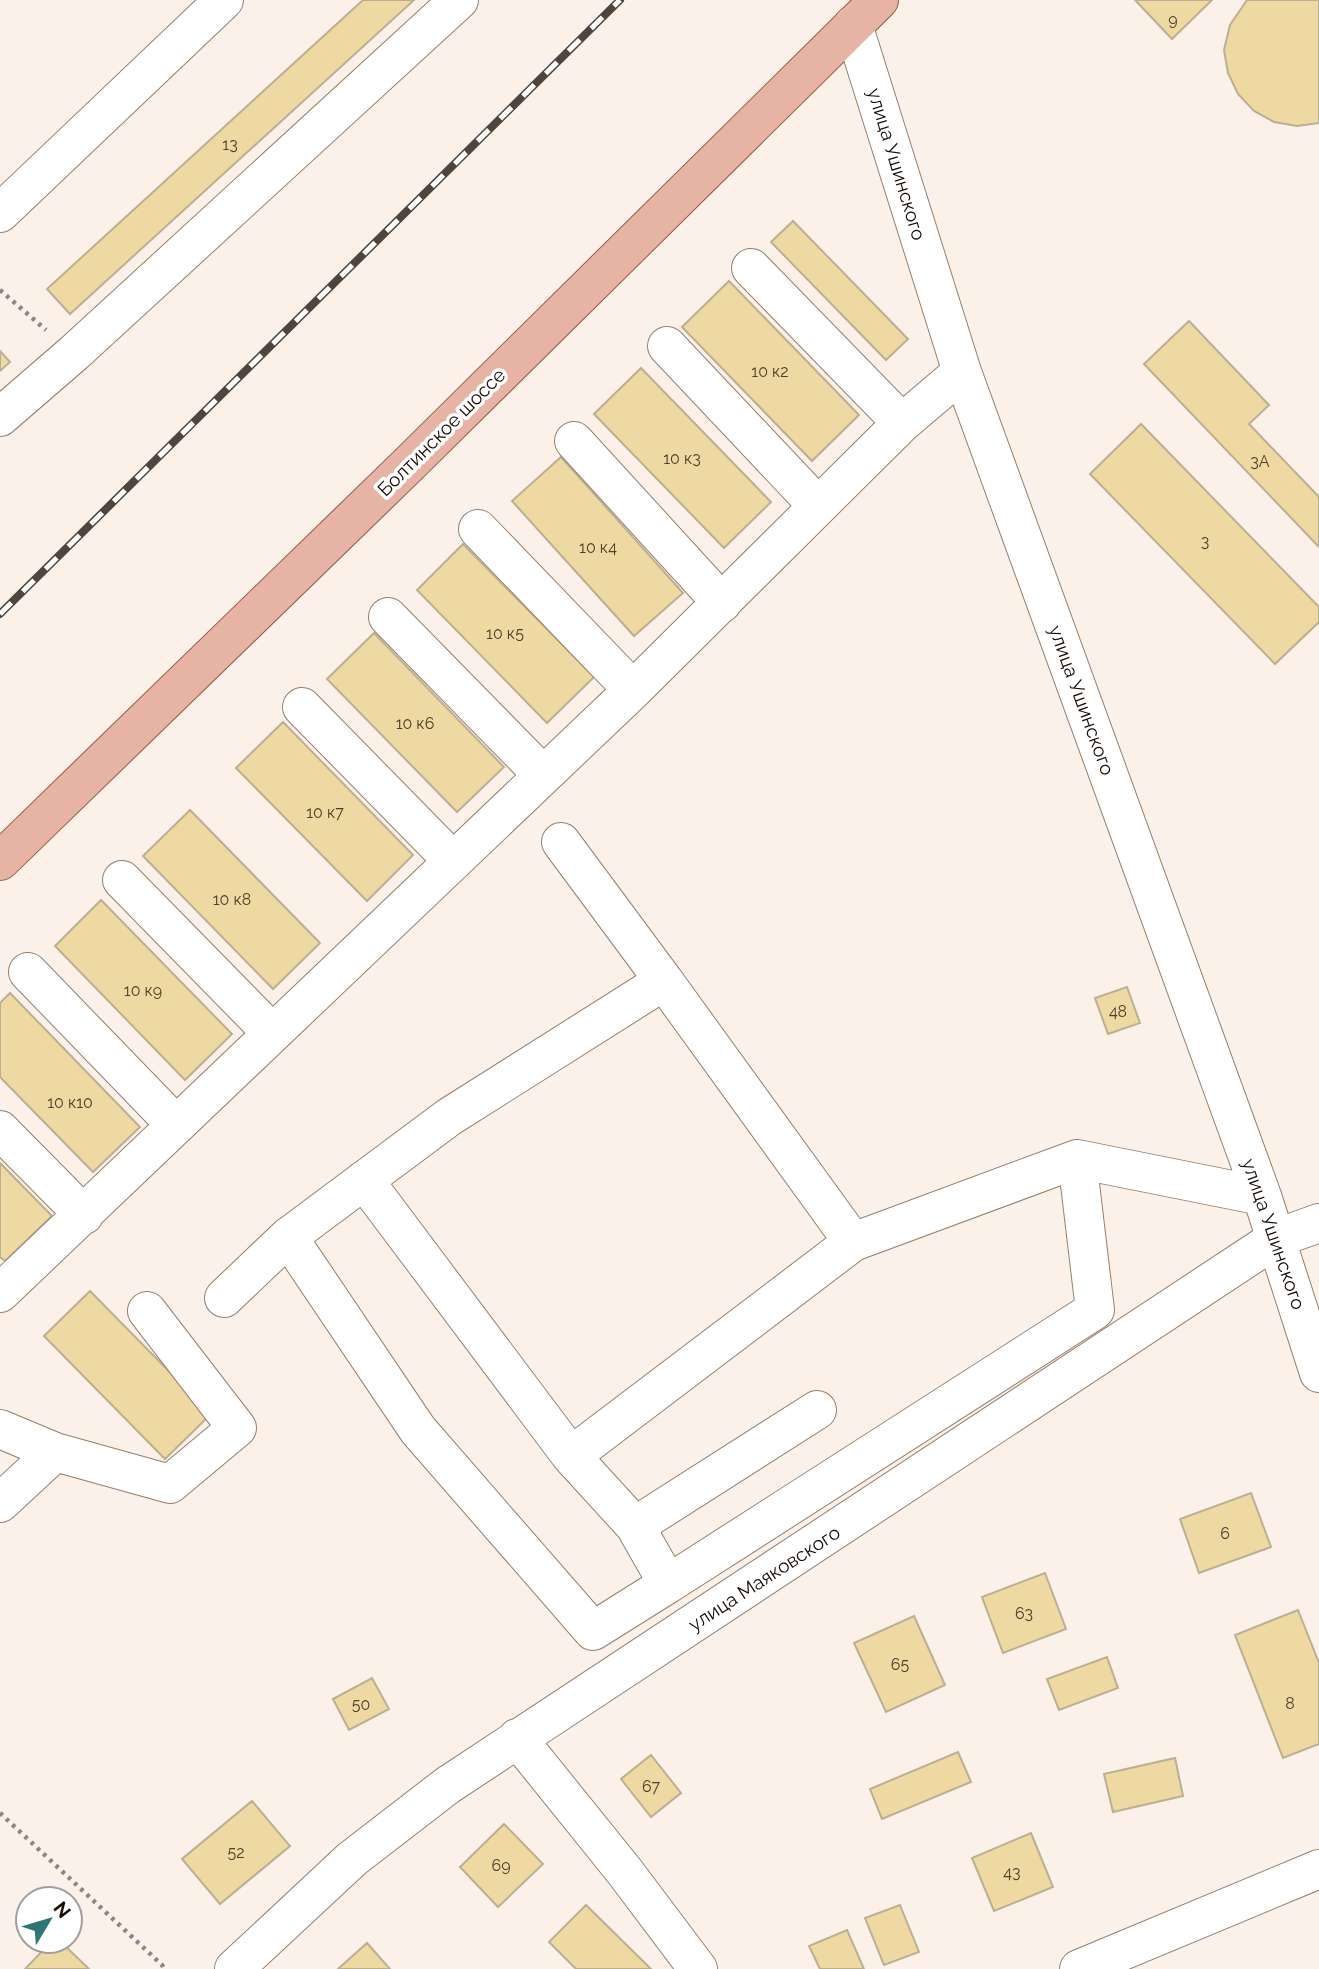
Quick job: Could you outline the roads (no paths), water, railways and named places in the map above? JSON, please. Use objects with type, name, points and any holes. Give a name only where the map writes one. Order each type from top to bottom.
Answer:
[{"type":"main road","name":"Болтинское шоссе","points":[[0,861],[396,477],[866,12]]},
{"type":"street","points":[[0,213],[224,0]]},
{"type":"street","points":[[0,417],[74,353],[459,0]]},
{"type":"street","name":"улица Ушинского","points":[[866,12],[962,372],[1262,1196],[1319,1373]]},
{"type":"street","points":[[751,268],[902,423]]},
{"type":"street","points":[[667,346],[817,505]]},
{"type":"street","points":[[0,1293],[633,690],[902,423],[962,372]]},
{"type":"street","points":[[574,441],[722,603]]},
{"type":"street","points":[[478,529],[633,690]]},
{"type":"street","points":[[388,617],[544,775]]},
{"type":"street","points":[[302,707],[453,861]]},
{"type":"street","points":[[561,842],[853,1242]]},
{"type":"street","points":[[122,880],[272,1032]]},
{"type":"street","points":[[28,972],[176,1125]]},
{"type":"street","points":[[224,1298],[288,1237],[449,1117],[664,981]]},
{"type":"street","points":[[0,1130],[84,1215]]},
{"type":"street","points":[[571,1456],[853,1242],[1077,1159],[1262,1196]]},
{"type":"street","points":[[288,1237],[418,1430],[593,1631],[1095,1310],[1077,1159]]},
{"type":"street","points":[[364,1180],[571,1456],[635,1526],[668,1584]]},
{"type":"street","name":"улица Маяковского","points":[[234,1969],[352,1859],[448,1785],[1276,1238],[1319,1223]]},
{"type":"street","points":[[0,1429],[55,1452],[170,1484],[237,1429],[147,1311]]},
{"type":"street","points":[[635,1526],[817,1410]]},
{"type":"street","points":[[0,1503],[55,1452]]},
{"type":"street","points":[[517,1738],[625,1871],[698,1969]]},
{"type":"street","points":[[1079,1969],[1319,1869]]},
{"type":"railway","points":[[0,614],[620,0]]}]
